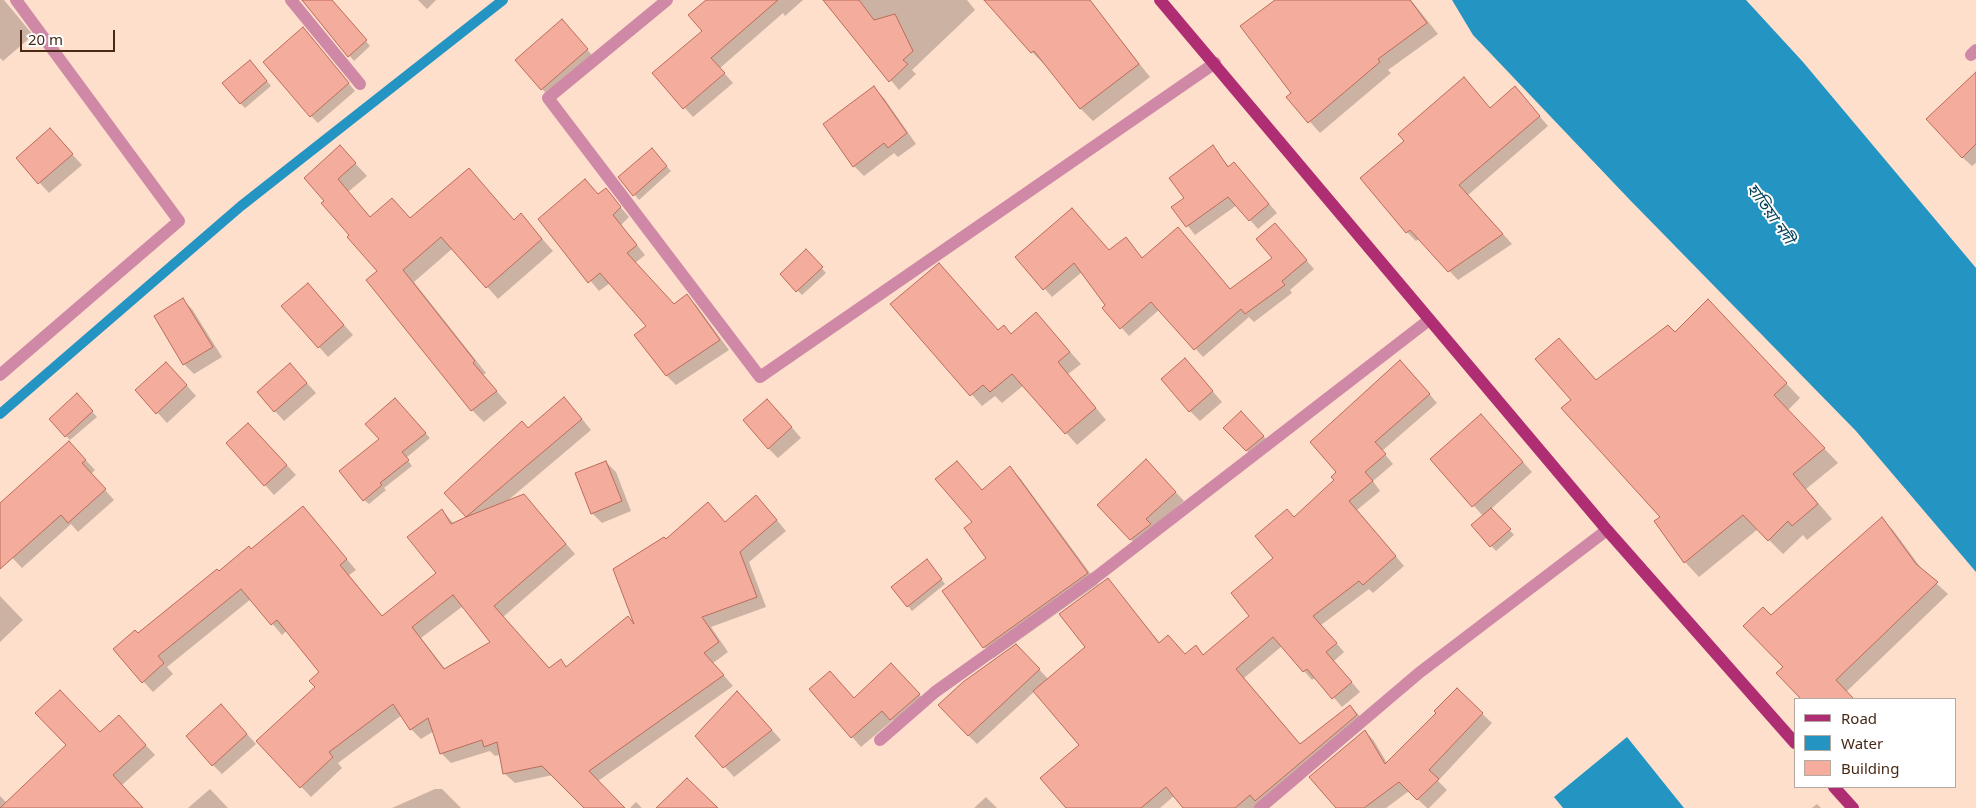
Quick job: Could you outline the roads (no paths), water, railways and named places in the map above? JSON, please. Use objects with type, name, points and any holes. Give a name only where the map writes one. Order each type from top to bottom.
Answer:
[{"type":"main road","points":[[1160,0],[1607,530],[1794,741]]},
{"type":"main road","points":[[1835,788],[1853,808]]},
{"type":"street","points":[[0,375],[179,221],[16,0]]},
{"type":"street","points":[[291,0],[360,84]]},
{"type":"street","points":[[667,0],[548,98],[760,377],[1215,63]]},
{"type":"street","points":[[880,740],[935,692],[1096,577],[1429,320]]},
{"type":"street","points":[[1260,808],[1419,673],[1607,530]]},
{"type":"water","name":"হাতিয়া নদী","points":[[1452,0],[1746,0],[1803,62],[1976,268],[1976,572],[1856,431],[1629,199],[1473,35]]},
{"type":"water","points":[[1627,737],[1684,808],[1563,808],[1554,797]]},
{"type":"waterway","points":[[0,414],[241,206],[503,0]]}]
